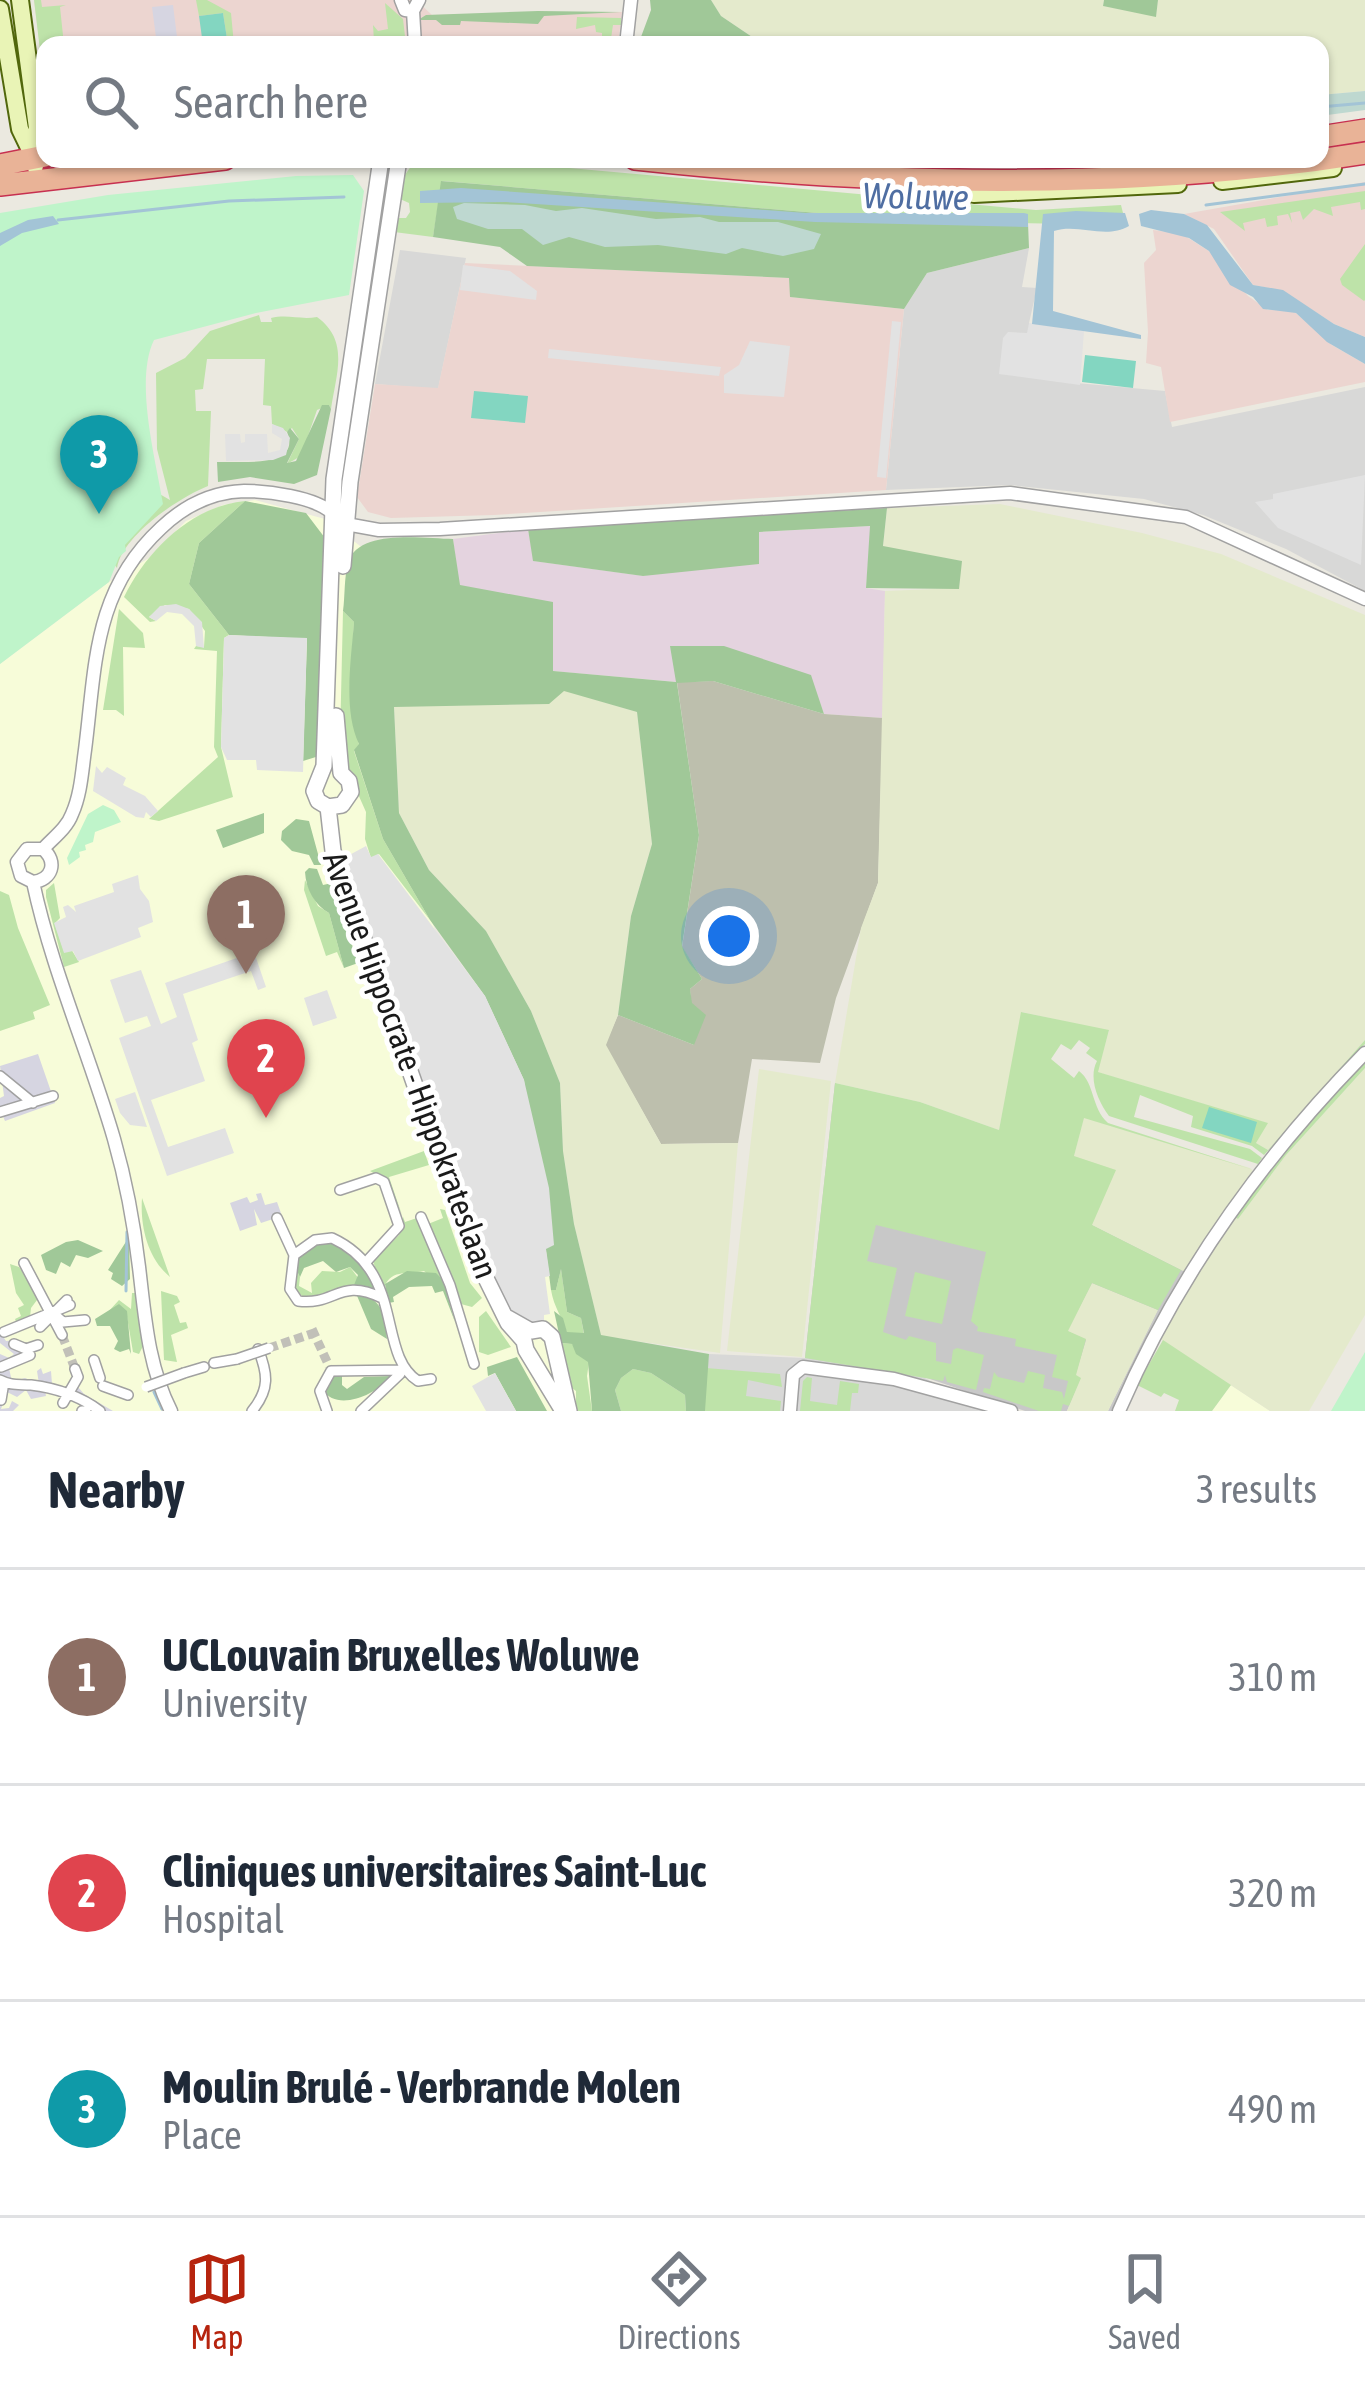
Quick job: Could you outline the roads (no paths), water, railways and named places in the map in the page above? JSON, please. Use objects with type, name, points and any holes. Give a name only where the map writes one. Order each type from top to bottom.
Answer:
[{"type":"highway","points":[[1329,136],[1365,130]]},
{"type":"highway","points":[[1329,157],[1365,153]]},
{"type":"highway","points":[[0,165],[36,165]]},
{"type":"highway","points":[[0,185],[36,166]]},
{"type":"highway","points":[[718,168],[929,180],[1136,177],[1222,168]]},
{"type":"main road","points":[[10,40],[20,0]]},
{"type":"main road","points":[[0,9],[10,40],[20,129],[36,161]]},
{"type":"main road","points":[[1329,168],[1365,163]]},
{"type":"main road","points":[[929,180],[974,194],[1038,193],[1255,178],[1328,168]]},
{"type":"street","points":[[401,0],[405,10],[416,6],[415,36]]},
{"type":"street","points":[[627,36],[631,0]]},
{"type":"street","name":"Avenue Hippocrate - Hippokrateslaan","points":[[380,168],[338,453],[339,519],[336,720],[341,772],[349,781],[350,796],[342,805],[328,807],[318,802],[314,791],[322,773],[334,552],[339,519],[384,238],[396,168]]},
{"type":"street","points":[[43,849],[68,823],[75,806],[105,611],[117,580],[175,515],[214,495],[261,492],[318,504],[339,519],[380,530],[1010,493],[1186,518],[1365,599]]},
{"type":"street","points":[[322,773],[341,772]]},
{"type":"street","name":"Avenue Hippocrate - Hippokrateslaan","points":[[328,807],[333,850],[464,1229],[508,1318],[528,1336],[539,1328],[549,1332],[552,1350]]},
{"type":"street","points":[[43,849],[51,858],[52,870],[44,880],[33,882],[21,876],[17,868],[22,852],[43,849]]},
{"type":"street","points":[[0,872],[17,868]]},
{"type":"street","points":[[33,882],[57,977],[114,1138],[131,1211],[150,1352],[171,1411]]},
{"type":"street","points":[[1118,1411],[1162,1322],[1226,1217],[1302,1120],[1365,1053]]},
{"type":"street","points":[[0,1076],[34,1104]]},
{"type":"street","points":[[3,1094],[16,1089]]},
{"type":"street","points":[[0,1112],[53,1096]]},
{"type":"street","points":[[340,1190],[376,1178],[386,1186],[399,1226],[367,1261]]},
{"type":"street","points":[[421,1217],[450,1285],[474,1364]]},
{"type":"street","points":[[278,1218],[294,1255],[290,1289],[298,1301],[353,1288],[382,1298]]},
{"type":"street","points":[[294,1255],[315,1240],[332,1238],[367,1261],[404,1370],[418,1381],[431,1379]]},
{"type":"street","points":[[24,1263],[51,1312],[56,1332]]},
{"type":"street","points":[[2,1336],[69,1302]]},
{"type":"street","points":[[51,1312],[63,1322],[85,1320]]},
{"type":"street","points":[[40,1327],[51,1312]]},
{"type":"street","points":[[2,1336],[34,1350],[1,1366],[7,1389],[68,1394],[104,1410]]},
{"type":"street","points":[[528,1336],[533,1357],[566,1411]]},
{"type":"street","points":[[146,1387],[263,1348],[268,1378],[253,1411]]},
{"type":"street","points":[[533,1357],[544,1358],[552,1350]]},
{"type":"street","points":[[552,1350],[566,1411]]},
{"type":"street","points":[[94,1360],[102,1382],[120,1395]]},
{"type":"street","points":[[790,1411],[794,1375],[803,1367],[863,1374],[1011,1411]]},
{"type":"street","points":[[326,1411],[320,1390],[330,1368],[404,1370]]},
{"type":"street","points":[[63,1403],[78,1377],[75,1369]]},
{"type":"street","points":[[362,1411],[404,1370]]},
{"type":"waterway","points":[[1329,106],[1365,103]]},
{"type":"waterway","points":[[1206,205],[1365,184]]},
{"type":"waterway","name":"Woluwe","points":[[58,220],[229,201],[344,197]]},
{"type":"waterway","points":[[126,1291],[127,1232]]},
{"type":"waterway","points":[[154,1392],[162,1409]]},
{"type":"tunnel","points":[[312,1329],[329,1366]]},
{"type":"tunnel","points":[[269,1348],[314,1333]]},
{"type":"tunnel","points":[[62,1335],[75,1369]]},
{"type":"place","name":"Moulin Brulé - Verbrande Molen","points":[[99,514]]},
{"type":"place","name":"UCLouvain Bruxelles Woluwe","points":[[246,974]]},
{"type":"place","name":"Cliniques universitaires Saint-Luc","points":[[266,1118]]}]
